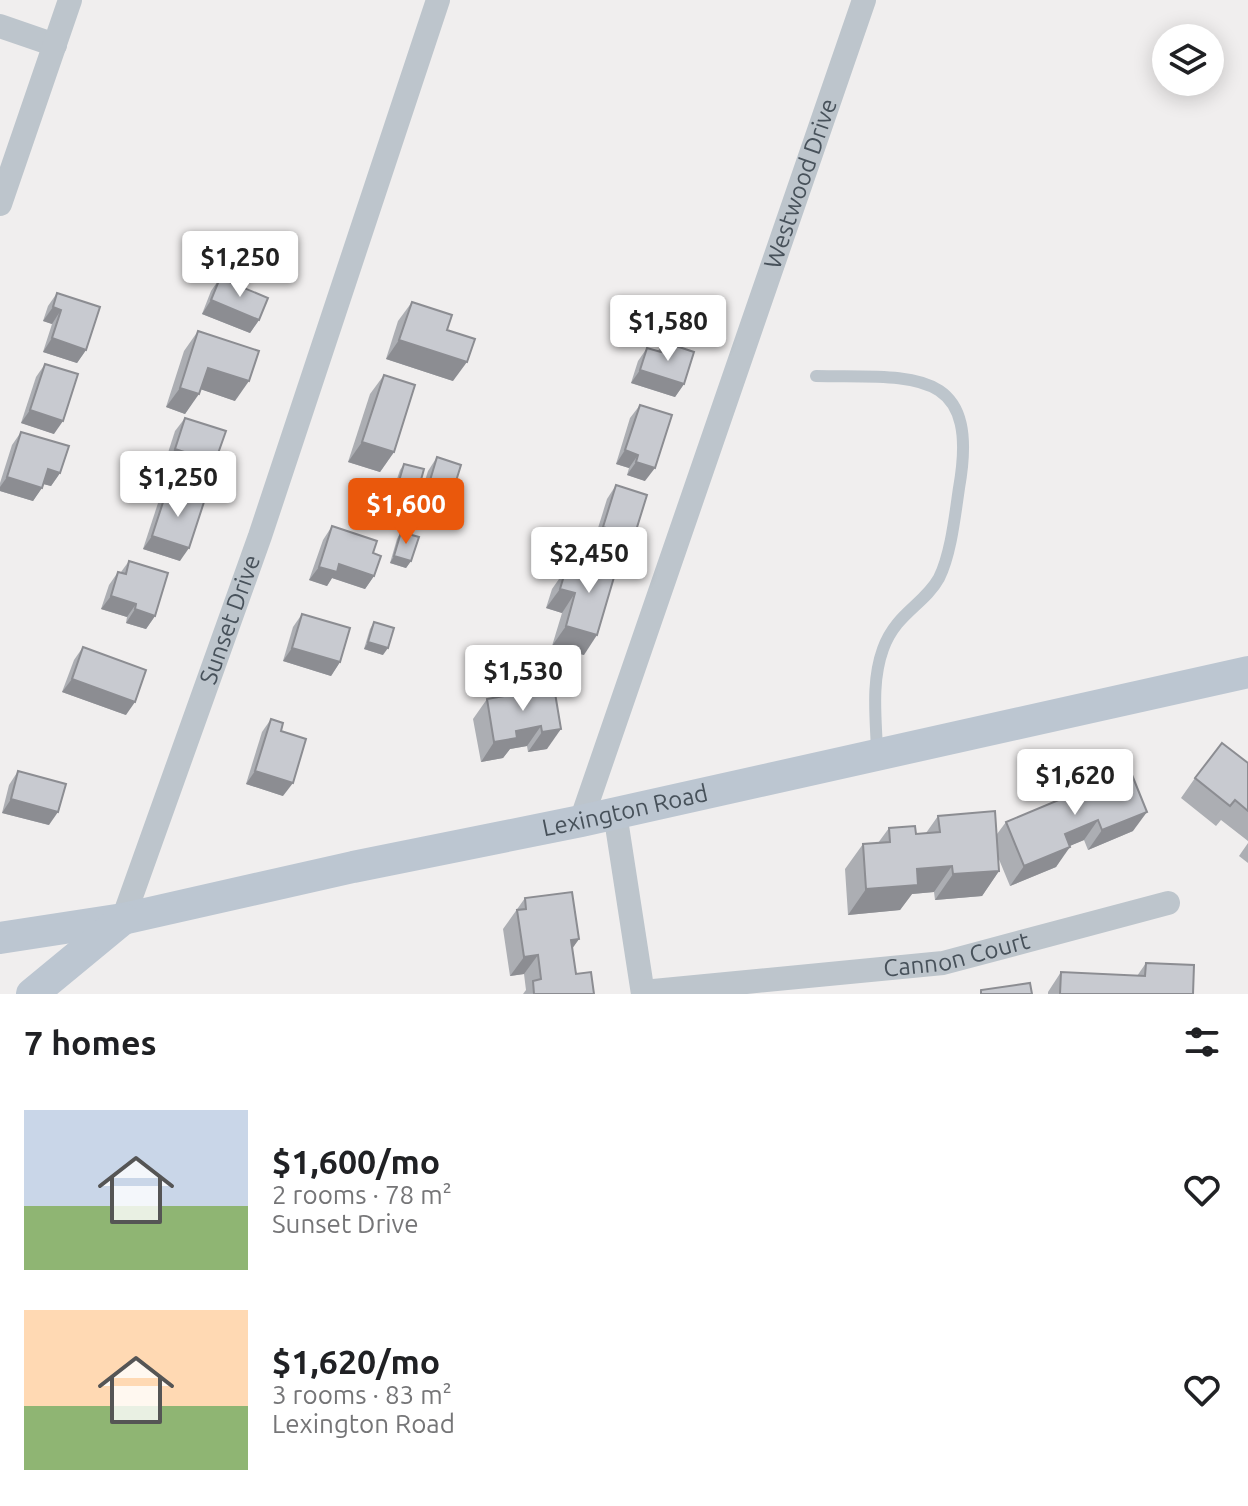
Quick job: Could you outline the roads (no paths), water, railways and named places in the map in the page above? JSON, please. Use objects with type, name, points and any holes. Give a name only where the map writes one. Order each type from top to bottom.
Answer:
[{"type":"main road","name":"Lexington Road","points":[[0,938],[123,919],[353,867],[581,821],[1248,672]]},
{"type":"main road","points":[[32,994],[123,919]]},
{"type":"street","points":[[0,204],[70,0]]},
{"type":"street","name":"Sunset Drive","points":[[123,919],[260,536],[438,0]]},
{"type":"street","name":"Westwood Drive","points":[[581,821],[864,0]]},
{"type":"street","points":[[0,26],[55,45]]},
{"type":"street","points":[[615,813],[643,993]]},
{"type":"street","name":"Cannon Court","points":[[643,993],[943,963],[1168,903]]},
{"type":"lane","points":[[816,376],[881,377],[935,386],[950,398],[959,411],[964,429],[964,460],[951,536],[939,577],[896,624],[881,653],[874,689],[878,755]]}]
